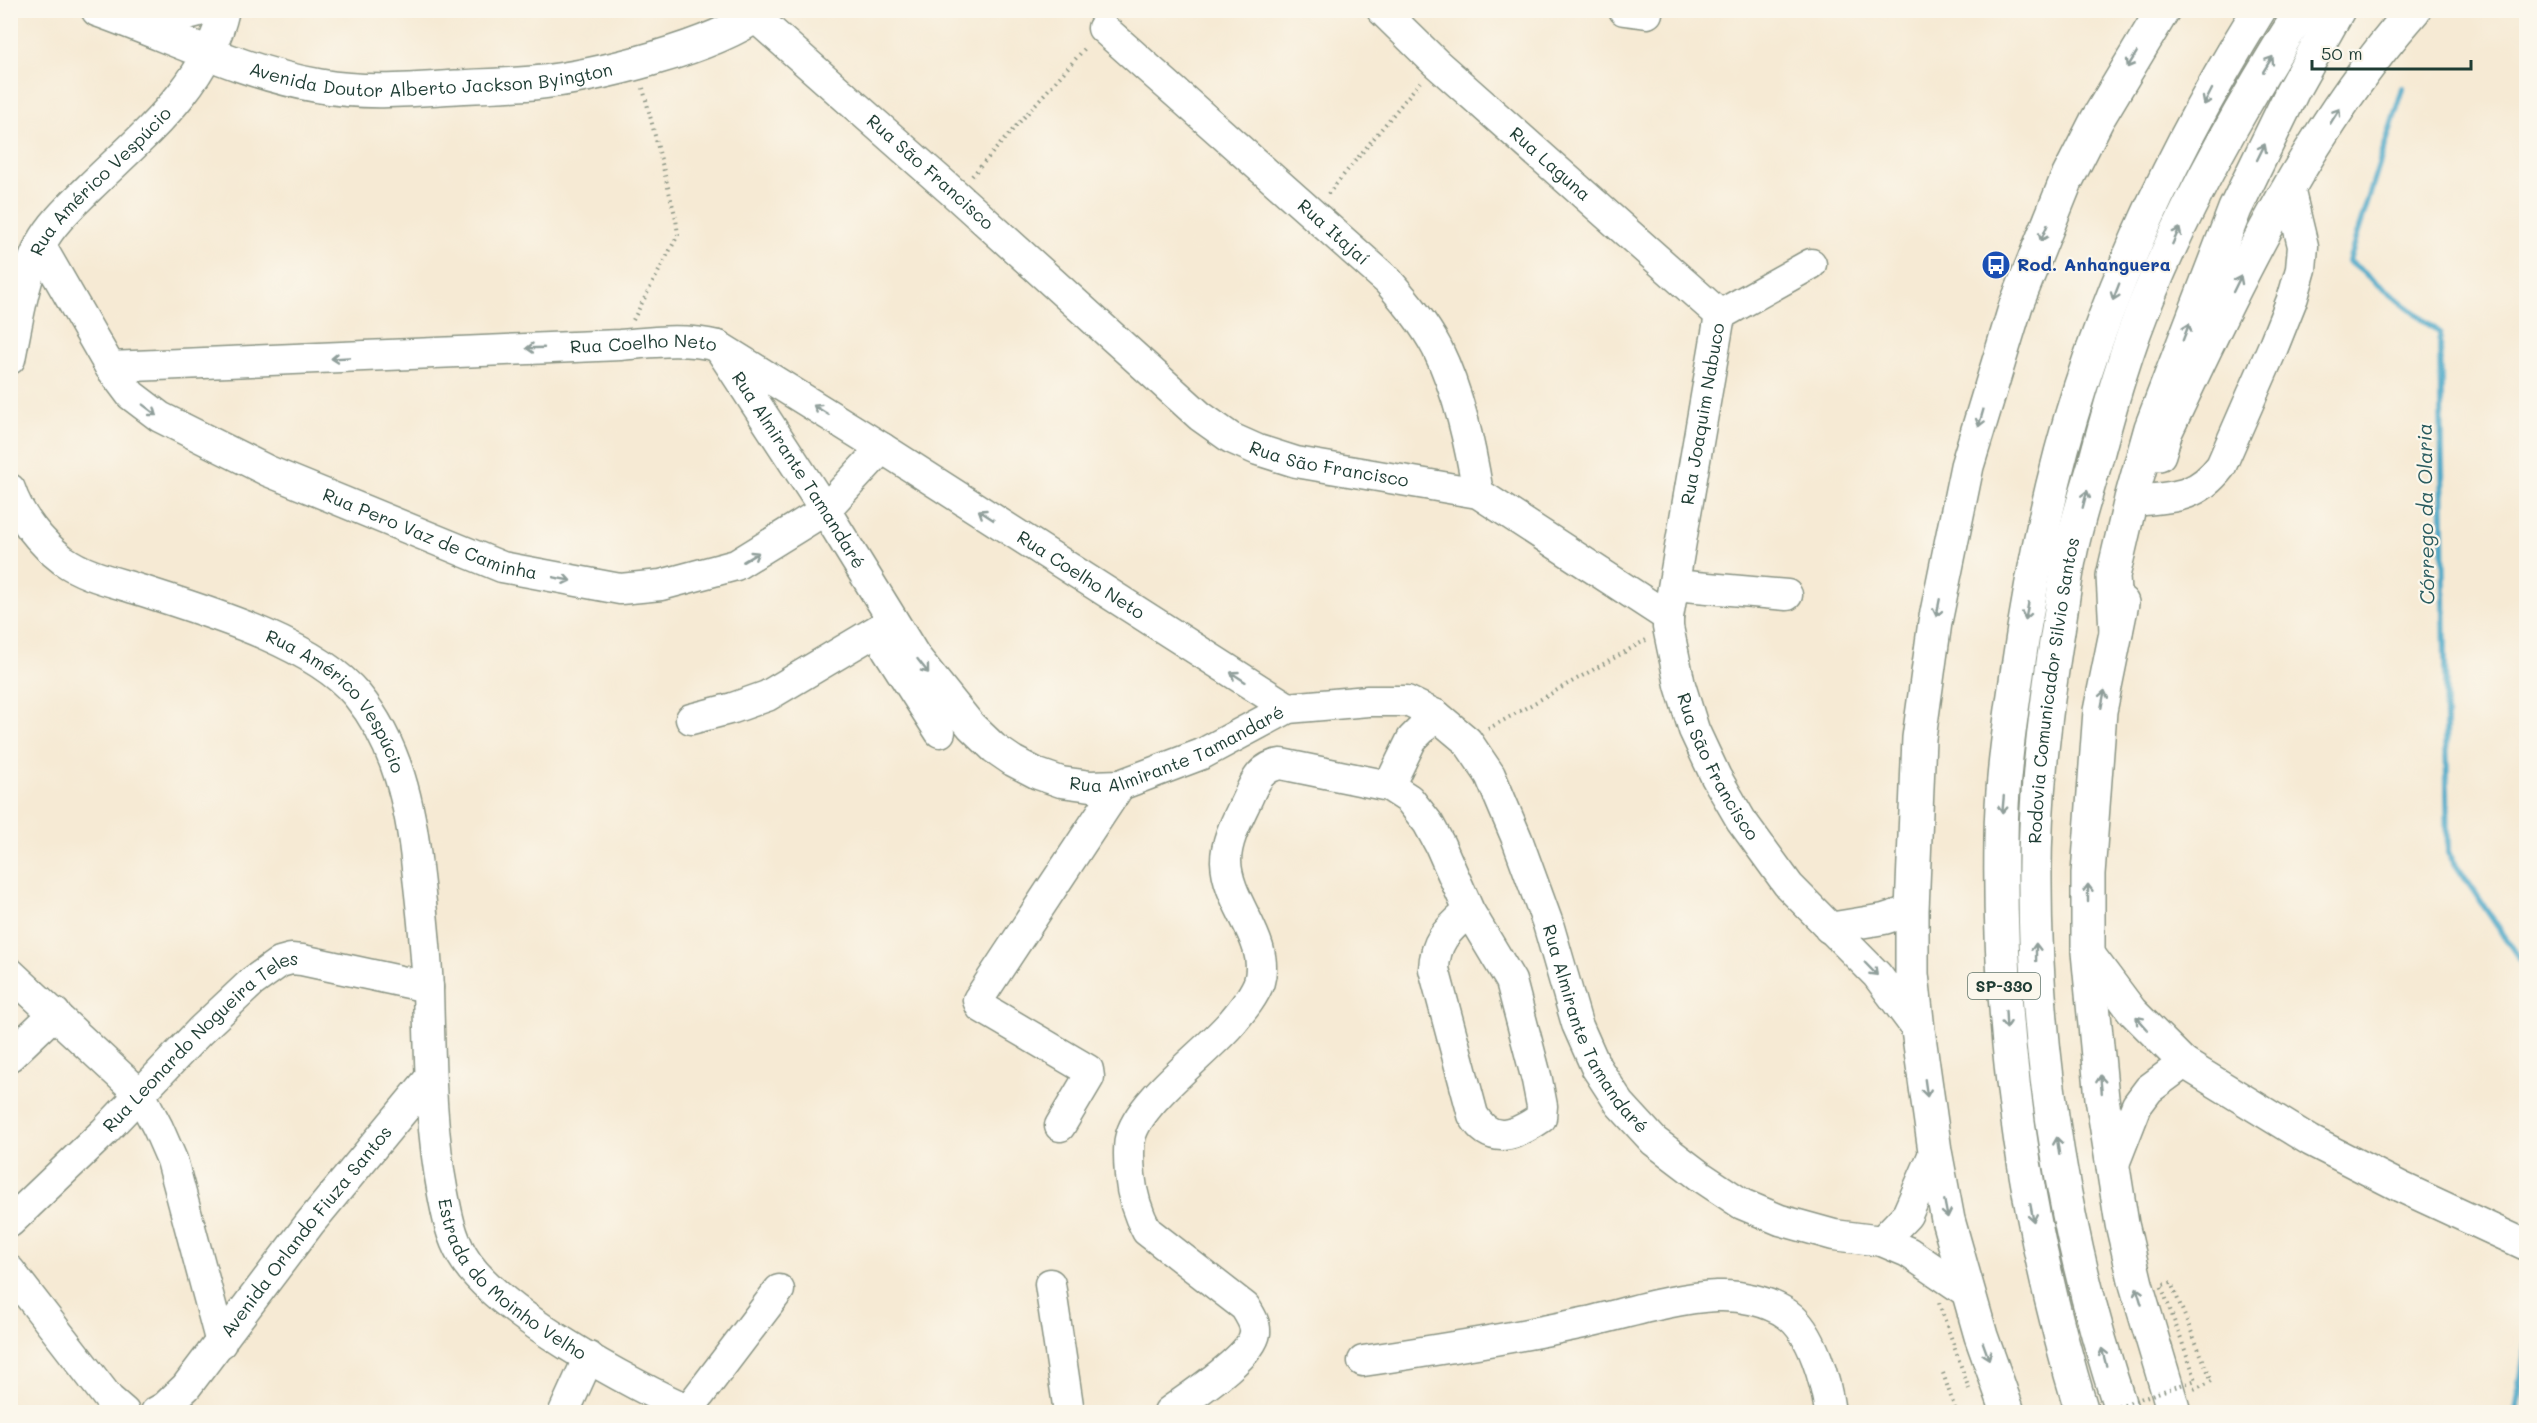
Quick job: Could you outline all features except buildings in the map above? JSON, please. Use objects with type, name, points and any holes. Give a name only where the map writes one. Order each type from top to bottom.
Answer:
[{"type":"main road","name":"Avenida Doutor Alberto Jackson Byington","points":[[98,10],[140,25],[209,55],[273,76],[321,87],[370,92],[534,83],[584,75],[677,51],[760,14]]},
{"type":"main road","points":[[140,25],[198,10]]},
{"type":"main road","points":[[2008,1413],[1981,1336],[1948,1220],[1935,1151],[1918,1030],[1912,974],[1912,910],[1919,738],[1935,622],[1967,466],[2016,305],[2066,181],[2097,120],[2163,10]]},
{"type":"main road","name":"Rodovia Comunicador Silvio Santos","points":[[2082,1413],[2057,1327],[2040,1253],[2020,1148],[2007,1035],[2001,838],[2011,719],[2037,554],[2081,386],[2118,287],[2169,173],[2218,77],[2259,10]]},
{"type":"main road","name":"Rodovia Comunicador Silvio Santos","points":[[2122,1413],[2105,1363],[2075,1246],[2059,1154],[2040,1006],[2035,881],[2046,708],[2070,555],[2114,392],[2148,296],[2181,224],[2220,150],[2264,70],[2302,10]]},
{"type":"main road","points":[[2116,632],[2113,576],[2151,428],[2235,208],[2287,102],[2338,10]]},
{"type":"main road","points":[[2174,1413],[2136,1284],[2112,1169],[2102,1098],[2088,952],[2088,874],[2100,711],[2144,500],[2166,431],[2255,247],[2289,188],[2350,93],[2386,42],[2414,10]]},
{"type":"street","name":"Rua Américo Vespúcio","points":[[10,359],[23,296],[40,245],[62,216],[185,92],[209,55],[224,10]]},
{"type":"street","name":"Rua São Francisco","points":[[760,14],[1200,416],[1231,438],[1258,450],[1296,462],[1478,493],[1668,622],[1680,685],[1694,730],[1716,777],[1741,820],[1789,886],[1877,975],[1918,1030]]},
{"type":"street","name":"Rua Laguna","points":[[1398,16],[1436,63],[1720,315]]},
{"type":"street","name":"Rua Itajaí","points":[[1103,28],[1388,281],[1417,316],[1436,348],[1453,388],[1470,444],[1478,493]]},
{"type":"street","points":[[2144,500],[2174,498],[2195,491],[2211,479],[2221,466],[2273,347],[2293,297],[2301,269],[2303,246],[2289,188]]},
{"type":"street","name":"Rua Pero Vaz de Caminha","points":[[40,245],[110,368],[131,395],[160,417],[268,471],[492,563],[533,573],[620,589],[661,585],[736,566],[825,510],[882,448]]},
{"type":"street","name":"Rua Joaquim Nabuco","points":[[1668,622],[1720,315],[1812,264]]},
{"type":"street","name":"Rua Coelho Neto","points":[[110,368],[620,345],[675,340],[697,341],[718,346],[882,448],[1288,708]]},
{"type":"street","name":"Rua Almirante Tamandaré","points":[[718,346],[825,510],[915,656],[971,726],[1013,761],[1038,774],[1061,782],[1091,786],[1120,785],[1202,754],[1248,727],[1288,708],[1368,701],[1407,701],[1436,716],[1467,741],[1490,775],[1517,839],[1548,924],[1577,1024],[1596,1067],[1620,1104],[1654,1141],[1742,1204],[1780,1220],[1834,1235],[1882,1241],[1908,1252],[1970,1294]]},
{"type":"street","name":"Rua Américo Vespúcio","points":[[10,489],[14,502],[37,535],[64,560],[99,577],[172,600],[292,646],[355,693],[381,729],[400,777],[414,841],[428,987],[430,1078]]},
{"type":"street","points":[[1674,585],[1787,595]]},
{"type":"street","points":[[691,719],[767,696],[893,621]]},
{"type":"street","points":[[893,621],[887,650],[940,732]]},
{"type":"street","points":[[1389,786],[1412,739],[1436,716]]},
{"type":"street","points":[[1169,1413],[1238,1359],[1250,1346],[1255,1333],[1252,1319],[1245,1307],[1147,1231],[1138,1214],[1133,1197],[1128,1159],[1130,1137],[1137,1120],[1175,1079],[1226,1030],[1248,1003],[1258,984],[1262,966],[1259,951],[1230,882],[1226,862],[1228,844],[1261,773],[1272,765],[1281,764],[1389,786],[1409,799],[1428,823],[1440,844],[1468,911],[1511,981],[1520,1012],[1542,1106],[1541,1118],[1518,1131],[1503,1136],[1492,1135],[1481,1129],[1473,1115],[1434,969],[1434,952],[1440,940],[1468,911]]},
{"type":"street","points":[[1060,1126],[1089,1077],[1088,1070],[981,1007],[978,1000],[1120,785]]},
{"type":"street","points":[[1829,928],[1868,922],[1912,910]]},
{"type":"street","points":[[2088,952],[2132,1011],[2184,1063],[2311,1141],[2401,1187],[2525,1242]]},
{"type":"street","name":"Rua Leonardo Nogueira Teles","points":[[10,1222],[104,1132],[236,997],[268,969],[280,962],[291,959],[302,960],[428,987]]},
{"type":"street","points":[[10,973],[140,1094],[172,1160],[221,1343]]},
{"type":"street","points":[[10,1056],[55,1013]]},
{"type":"street","points":[[2112,1169],[2137,1105],[2149,1089],[2184,1063]]},
{"type":"street","name":"Avenida Orlando Fiuza Santos","points":[[156,1413],[186,1387],[310,1223],[430,1078]]},
{"type":"street","name":"Estrada do Moinho Velho","points":[[430,1078],[435,1154],[448,1221],[462,1256],[483,1280],[514,1307],[634,1384],[691,1412]]},
{"type":"street","points":[[1882,1241],[1907,1215],[1935,1151]]},
{"type":"street","points":[[10,1271],[109,1399],[124,1413]]},
{"type":"street","points":[[1050,1284],[1069,1413]]},
{"type":"street","points":[[691,1412],[779,1290]]},
{"type":"street","points":[[1363,1361],[1433,1351],[1586,1322],[1668,1303],[1718,1296],[1743,1297],[1788,1315],[1803,1331],[1816,1358],[1830,1413]]},
{"type":"street","points":[[564,1413],[589,1357]]},
{"type":"path","points":[[956,194],[1103,28]]},
{"type":"path","points":[[620,345],[678,236],[676,219],[637,62]]},
{"type":"path","points":[[1313,213],[1436,63]]},
{"type":"path","points":[[1467,741],[1668,622]]},
{"type":"path","points":[[1926,1263],[1970,1390]]},
{"type":"path","points":[[2101,1413],[2196,1380],[2161,1285],[2170,1283],[2212,1381],[2187,1392],[2183,1381]]},
{"type":"path","points":[[1942,1373],[1956,1413]]},
{"type":"waterway","name":"Córrego da Olaria","points":[[2403,88],[2349,261],[2440,333],[2448,853],[2526,968]]},
{"type":"waterway","name":"Córrego da Olaria","points":[[2516,1412],[2526,1343]]},
{"type":"place","name":"Rod. Anhanguera","points":[[1996,265]]}]
